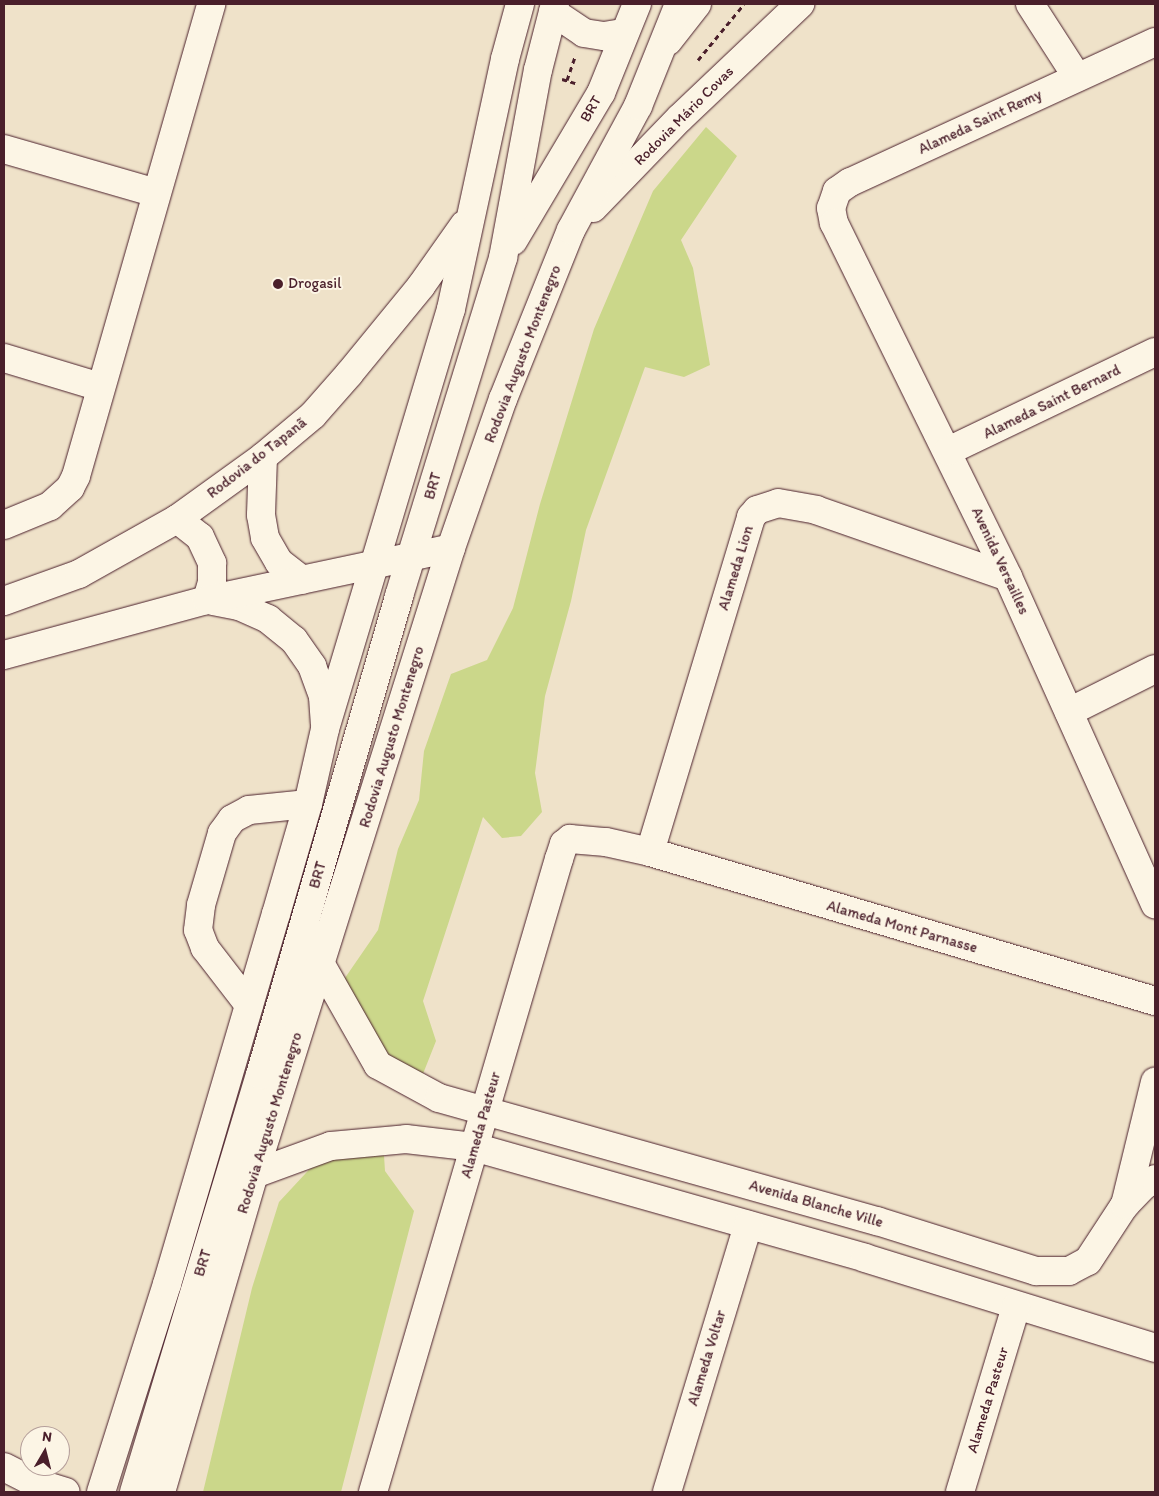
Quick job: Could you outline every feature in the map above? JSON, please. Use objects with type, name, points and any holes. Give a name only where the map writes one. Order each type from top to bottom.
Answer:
[{"type":"street","points":[[4,525],[50,506],[70,488],[211,4]]},
{"type":"street","points":[[101,1492],[249,1005],[308,804],[325,729],[376,566],[451,309],[469,218],[520,4]]},
{"type":"street","name":"BRT","points":[[504,258],[601,92],[637,4]]},
{"type":"street","name":"Rodovia Augusto Montenegro","points":[[161,1492],[254,1174],[451,548],[503,399],[571,230],[632,117],[664,46],[679,4]]},
{"type":"street","points":[[664,46],[697,4]]},
{"type":"street","points":[[1030,4],[1077,77]]},
{"type":"street","name":"Rodovia Mário Covas","points":[[571,230],[794,7]]},
{"type":"street","name":"BRT","points":[[134,1492],[411,559],[504,258],[538,70],[554,8],[584,33],[604,36],[624,33]]},
{"type":"street","name":"Alameda Saint Remy","points":[[834,223],[832,197],[850,182],[1155,42]]},
{"type":"street","points":[[4,148],[156,194]]},
{"type":"street","name":"Rodovia do Tapanã","points":[[4,601],[79,574],[177,519],[263,457],[313,415],[349,374],[420,286],[469,218]]},
{"type":"street","name":"Avenida Versailles","points":[[834,223],[948,451],[1008,577],[1155,904]]},
{"type":"street","name":"Alameda Saint Bernard","points":[[948,451],[1155,352]]},
{"type":"street","points":[[4,358],[100,387]]},
{"type":"street","points":[[263,457],[261,515],[265,538],[280,562],[302,580]]},
{"type":"street","name":"Alameda Lion","points":[[650,852],[751,517],[757,510],[778,503],[816,510],[1008,577]]},
{"type":"street","points":[[177,519],[200,537],[212,562],[212,582],[207,600]]},
{"type":"street","points":[[4,655],[207,600],[411,559],[451,548]]},
{"type":"street","points":[[207,600],[239,606],[254,612],[268,619],[294,640],[315,674],[323,697],[325,729]]},
{"type":"street","points":[[1069,712],[1155,669]]},
{"type":"street","points":[[249,1005],[205,948],[198,930],[200,905],[222,833],[232,819],[249,810],[308,804]]},
{"type":"street","name":"Alameda Pasteur","points":[[373,1492],[564,844],[570,839],[582,838],[650,852]]},
{"type":"street","name":"Alameda Mont Parnasse","points":[[650,852],[1155,1001]]},
{"type":"street","name":"Avenida Blanche Ville","points":[[320,964],[378,1064],[439,1098],[877,1221],[1036,1271],[1055,1273],[1069,1271],[1088,1261],[1124,1206],[1143,1186],[1155,1179]]},
{"type":"street","points":[[1124,1206],[1155,1082]]},
{"type":"street","points":[[427,1140],[439,1098]]},
{"type":"street","points":[[254,1174],[330,1146],[382,1140],[427,1140],[474,1147],[865,1258],[1016,1307],[1155,1348]]},
{"type":"street","points":[[865,1258],[877,1221]]},
{"type":"street","name":"Alameda Voltar","points":[[667,1492],[748,1225]]},
{"type":"street","name":"Alameda Pasteur","points":[[960,1492],[1016,1307]]},
{"type":"street","points":[[4,1467],[33,1482],[66,1492]]},
{"type":"path","points":[[694,65],[744,4]]},
{"type":"path","points":[[538,70],[601,92]]},
{"type":"green space","points":[[706,127],[737,156],[681,240],[693,268],[710,365],[684,377],[645,367],[586,530],[571,601],[545,696],[535,773],[542,812],[521,836],[502,838],[483,817],[423,1001],[436,1041],[417,1089],[378,1065],[336,991],[378,930],[398,849],[419,800],[424,751],[451,674],[487,660],[513,608],[540,504],[594,329],[653,191]]},
{"type":"green space","points":[[383,1140],[385,1171],[414,1211],[341,1492],[203,1492],[252,1288],[279,1202],[331,1146]]},
{"type":"place","name":"Drogasil","points":[[278,284]]}]
